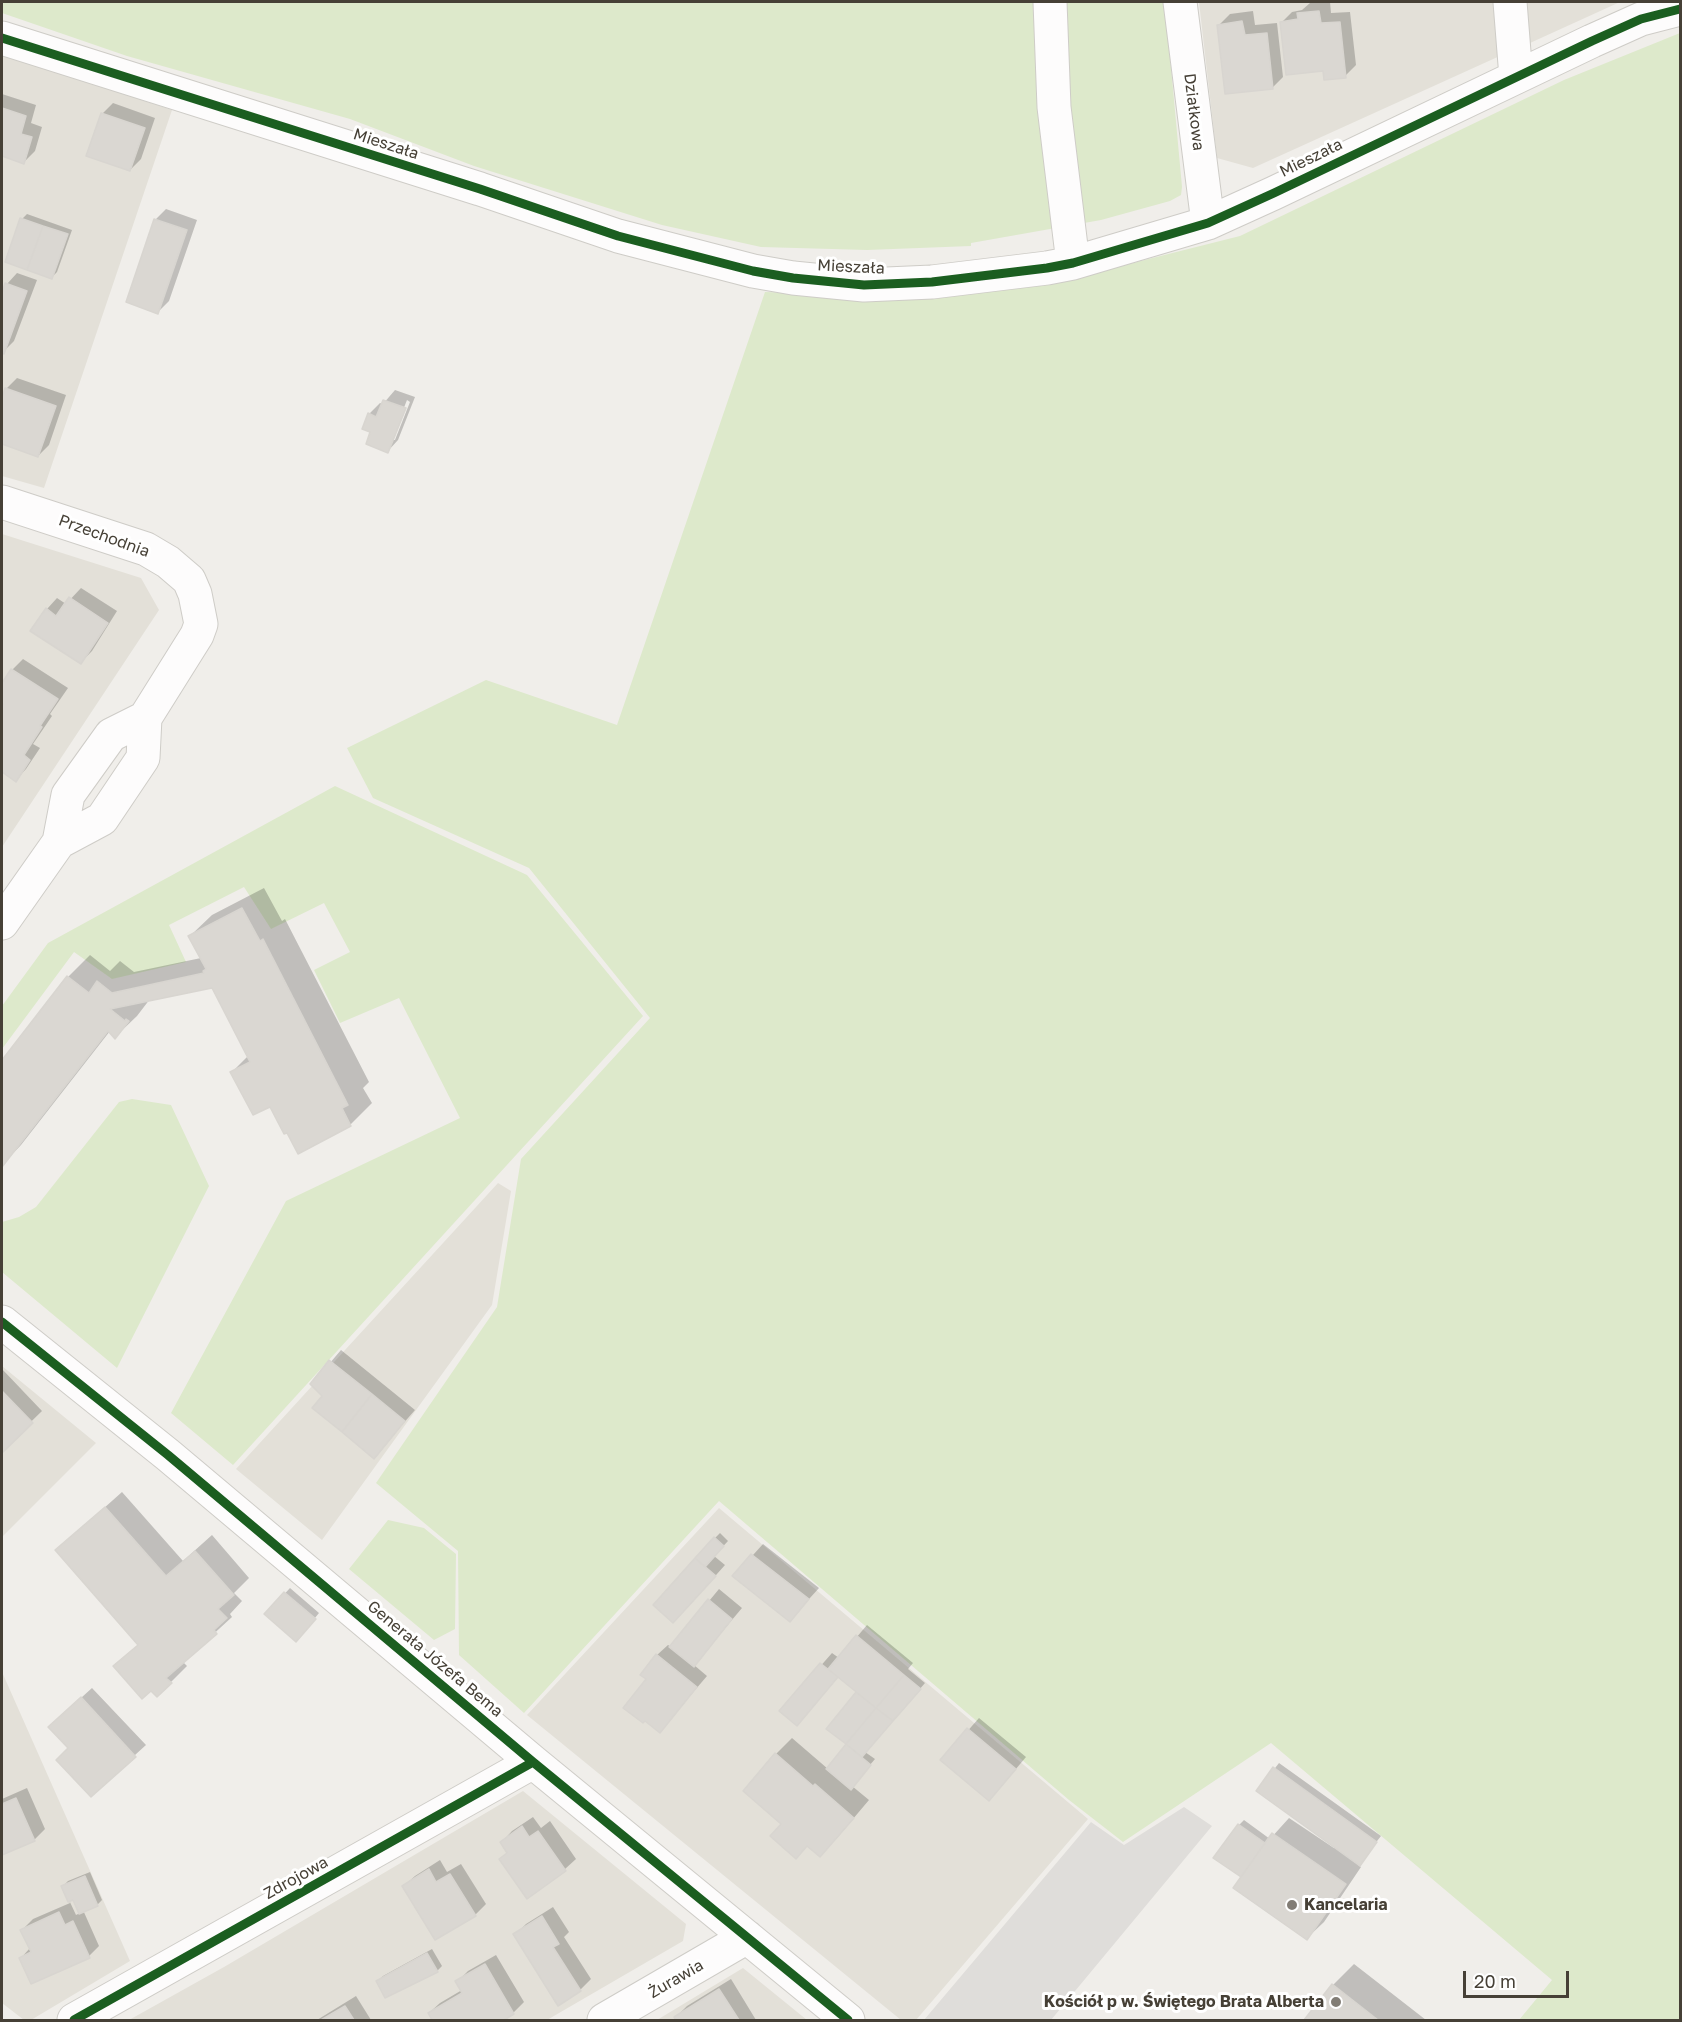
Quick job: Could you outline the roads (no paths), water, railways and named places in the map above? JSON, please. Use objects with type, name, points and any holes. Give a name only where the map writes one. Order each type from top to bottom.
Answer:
[{"type":"street","points":[[1050,2],[1054,107],[1073,262]]},
{"type":"street","name":"Działkowa","points":[[1180,2],[1208,223]]},
{"type":"street","points":[[1510,2],[1516,77]]},
{"type":"street","name":"Mieszała","points":[[2,38],[480,189],[618,236],[753,272],[864,285],[932,282],[1047,268],[1208,223],[1641,19],[1680,9]]},
{"type":"street","name":"Przechodnia","points":[[2,502],[146,549],[168,562],[189,580],[199,609],[201,624],[145,718],[111,735],[68,795],[59,842],[2,923]]},
{"type":"street","name":"Generała Józefa Bema","points":[[2,1322],[177,1463],[533,1762],[848,2020]]},
{"type":"street","name":"Zdrojowa","points":[[74,2020],[533,1762]]},
{"type":"street","name":"Żurawia","points":[[604,2020],[747,1937]]},
{"type":"place","name":"Kancelaria","points":[[1292,1905]]},
{"type":"place","name":"Kościół p w. Świętego Brata Alberta","points":[[1336,2002]]}]
